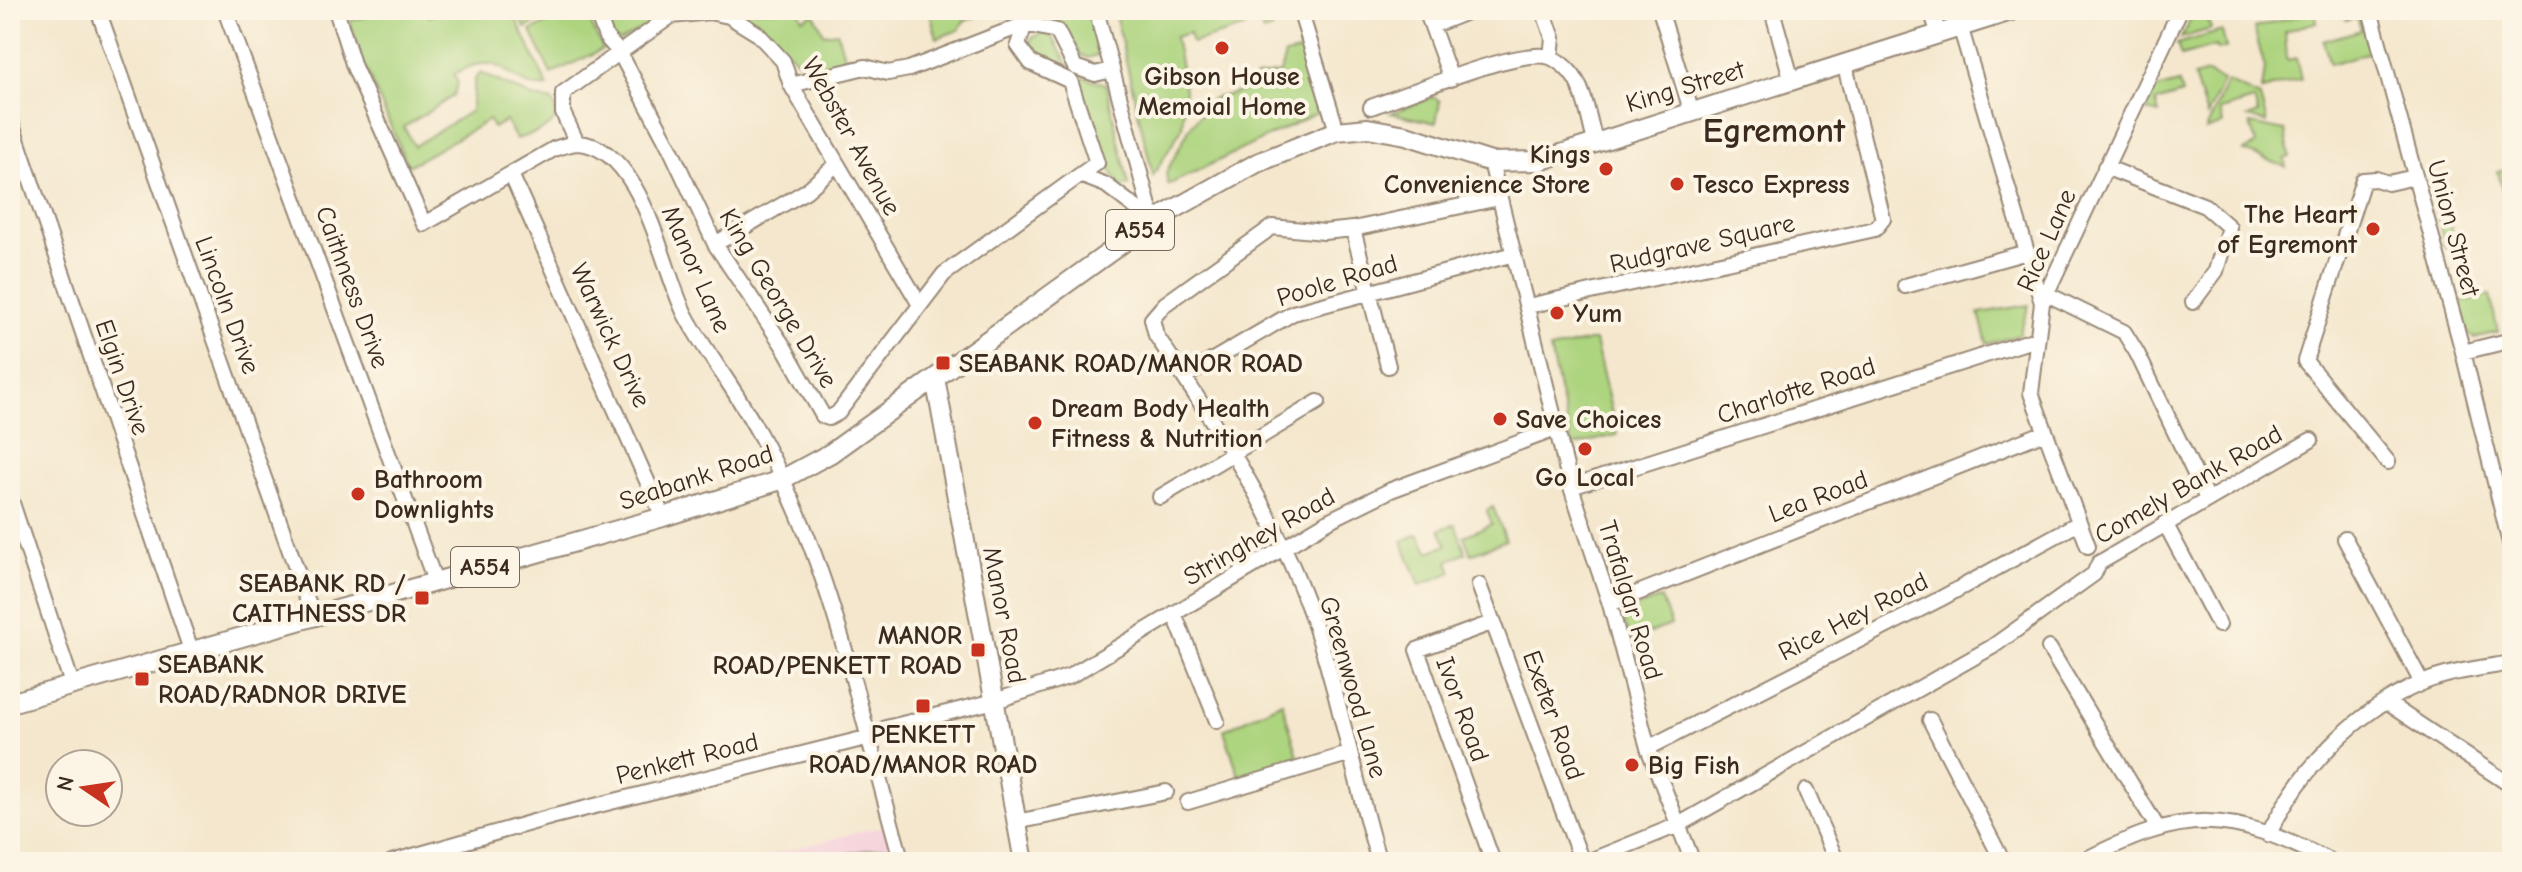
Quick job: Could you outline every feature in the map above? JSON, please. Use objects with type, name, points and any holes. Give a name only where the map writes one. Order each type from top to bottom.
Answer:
[{"type":"main road","name":"King Street","points":[[1368,128],[1406,135],[1491,162],[1539,161],[1691,110],[2014,10]]},
{"type":"main road","name":"Seabank Road","points":[[10,703],[663,517],[781,480],[831,453],[1153,221],[1257,163],[1337,131],[1368,128]]},
{"type":"main road","name":"Manor Road","points":[[935,378],[1024,862]]},
{"type":"street","name":"Lincoln Drive","points":[[98,10],[313,616]]},
{"type":"street","name":"Caithness Drive","points":[[225,10],[435,581]]},
{"type":"street","points":[[336,10],[354,67],[424,224],[554,149],[577,143],[563,113],[563,93],[620,53]]},
{"type":"street","name":"King George Drive","points":[[596,10],[606,37],[620,53],[670,148],[715,244],[784,347],[823,416],[829,418],[838,413],[920,305]]},
{"type":"street","points":[[1096,10],[1153,221]]},
{"type":"street","points":[[1300,10],[1337,131]]},
{"type":"street","points":[[1426,10],[1451,79]]},
{"type":"street","points":[[1432,26],[1472,10]]},
{"type":"street","points":[[1543,10],[1553,38],[1551,57]]},
{"type":"street","points":[[1660,10],[1691,110]]},
{"type":"street","points":[[1772,10],[1792,81]]},
{"type":"street","points":[[1931,10],[1938,32]]},
{"type":"street","name":"Rice Lane","points":[[2088,546],[2043,433],[2031,393],[2036,339],[2044,299],[2180,10]]},
{"type":"street","name":"Union Street","points":[[2370,10],[2463,352],[2512,551]]},
{"type":"street","name":"Webster Avenue","points":[[620,53],[671,16],[709,12],[744,24],[783,61],[791,85],[920,305]]},
{"type":"street","points":[[791,85],[865,67],[888,73],[909,69],[1025,24],[1057,31],[1075,67],[1095,74],[1112,70]]},
{"type":"street","points":[[920,305],[944,274],[969,253],[1097,163],[1070,81],[1031,63],[1018,45],[1025,24]]},
{"type":"street","points":[[1960,26],[2027,252],[2044,299],[2124,332],[2207,499]]},
{"type":"street","points":[[1371,107],[1529,56],[1551,57],[1569,70],[1577,81],[1595,141]]},
{"type":"street","name":"Rudgrave Square","points":[[1528,306],[1875,229],[1883,219],[1844,62]]},
{"type":"street","name":"Elgin Drive","points":[[10,119],[191,650]]},
{"type":"street","name":"Manor Lane","points":[[577,143],[600,150],[622,166],[654,230],[685,313],[740,401],[798,514],[833,616],[902,862]]},
{"type":"street","name":"Trafalgar Road","points":[[1491,162],[1571,487],[1610,604],[1648,748],[1693,862]]},
{"type":"street","points":[[715,244],[806,191],[837,164]]},
{"type":"street","points":[[2105,167],[2205,206],[2229,227],[2216,271],[2193,302]]},
{"type":"street","name":"Warwick Drive","points":[[511,174],[663,517]]},
{"type":"street","points":[[1080,175],[1106,185],[1153,221]]},
{"type":"street","points":[[2388,462],[2305,361],[2363,180],[2376,179],[2388,183],[2415,177]]},
{"type":"street","name":"Greenwood Lane","points":[[1379,862],[1322,649],[1282,548],[1233,453],[1156,335],[1152,319],[1165,304],[1272,227],[1324,232],[1353,229],[1499,198]]},
{"type":"street","points":[[1353,229],[1388,366]]},
{"type":"street","points":[[1905,286],[2027,252]]},
{"type":"street","name":"Poole Road","points":[[1184,377],[1293,313],[1514,254]]},
{"type":"street","name":"Charlotte Road","points":[[1571,487],[2036,339]]},
{"type":"street","points":[[2463,352],[2512,340]]},
{"type":"street","points":[[1160,497],[1318,402]]},
{"type":"street","name":"Stringhey Road","points":[[995,701],[1070,676],[1282,548],[1391,490],[1556,429]]},
{"type":"street","name":"Lea Road","points":[[1610,604],[2043,433]]},
{"type":"street","name":"Comely Bank Road","points":[[1678,825],[1992,647],[2094,574],[2099,563],[2311,440]]},
{"type":"street","points":[[10,497],[72,684]]},
{"type":"street","points":[[2165,523],[2219,625]]},
{"type":"street","name":"Rice Hey Road","points":[[1648,748],[1940,599],[2077,524]]},
{"type":"street","points":[[2345,539],[2422,683]]},
{"type":"street","name":"Exeter Road","points":[[1479,585],[1585,862]]},
{"type":"street","points":[[1174,613],[1217,721]]},
{"type":"street","name":"Ivor Road","points":[[1493,862],[1417,650],[1494,622]]},
{"type":"street","points":[[2049,648],[2157,827]]},
{"type":"street","points":[[2268,835],[2295,787],[2336,738],[2422,683],[2512,663]]},
{"type":"street","name":"Penkett Road","points":[[392,862],[551,817],[866,738],[886,728],[995,701]]},
{"type":"street","points":[[2387,703],[2512,786]]},
{"type":"street","points":[[1930,720],[2003,862]]},
{"type":"street","points":[[1188,802],[1348,754]]},
{"type":"street","points":[[1806,791],[1837,862]]},
{"type":"street","points":[[1016,822],[1166,792]]},
{"type":"street","points":[[2081,862],[2157,827],[2216,820],[2268,835],[2332,862]]},
{"type":"street","points":[[1585,862],[1678,825]]},
{"type":"street","points":[[2111,847],[2120,862]]},
{"type":"shaded area","points":[[886,825],[895,862],[744,862]]},
{"type":"green space","points":[[370,10],[425,10],[429,17],[445,10],[512,10],[548,87],[523,82],[496,66],[472,66],[454,74],[458,83],[453,96],[404,127],[414,146],[471,111],[475,79],[481,73],[532,97],[552,101],[556,110],[553,123],[516,139],[506,121],[493,128],[489,120],[408,166],[362,60],[350,21],[370,16]]},
{"type":"green space","points":[[516,10],[564,10],[525,28]]},
{"type":"green space","points":[[575,10],[584,10],[603,49],[551,74],[531,31]]},
{"type":"green space","points":[[607,10],[645,10],[654,16],[646,27],[620,41],[613,39],[605,15]]},
{"type":"green space","points":[[735,10],[799,10],[803,19],[814,13],[824,34],[837,32],[844,56],[855,56],[856,60],[806,68],[744,13]]},
{"type":"green space","points":[[929,10],[991,10],[963,22],[959,30],[937,38]]},
{"type":"green space","points":[[997,10],[1089,10],[1100,54],[1088,58],[1081,55],[1065,29],[1051,17],[1002,17]]},
{"type":"green space","points":[[1114,10],[1267,10],[1272,29],[1263,32],[1256,11],[1243,15],[1246,27],[1192,43],[1189,33],[1175,37],[1185,89],[1182,128],[1153,176]]},
{"type":"green space","points":[[2195,10],[2205,10],[2211,29],[2181,38]]},
{"type":"green space","points":[[2358,11],[2370,52],[2330,64],[2323,41],[2361,30],[2357,17],[2346,20],[2345,14]]},
{"type":"green space","points":[[2310,12],[2316,14],[2317,22],[2285,31],[2287,60],[2296,58],[2301,79],[2262,90],[2265,68],[2254,28]]},
{"type":"green space","points":[[2222,31],[2226,48],[2217,50],[2216,46],[2181,56],[2177,44]]},
{"type":"green space","points":[[1043,32],[1053,38],[1073,74],[1106,84],[1129,185],[1122,187],[1106,164],[1083,93],[1064,70],[1035,57],[1029,48],[1031,39]]},
{"type":"green space","points":[[1303,51],[1321,111],[1168,185],[1166,173],[1189,129],[1212,99],[1243,91],[1256,77],[1280,73],[1285,55]]},
{"type":"green space","points":[[2207,73],[2223,81],[2207,116],[2194,77]]},
{"type":"green space","points":[[2227,82],[2260,97],[2267,123],[2248,117],[2258,114],[2254,100],[2220,110],[2223,124],[2206,130]]},
{"type":"green space","points":[[2179,83],[2182,94],[2156,102],[2159,114],[2147,111],[2155,89]]},
{"type":"green space","points":[[1433,97],[1440,101],[1436,123],[1391,113]]},
{"type":"green space","points":[[2250,124],[2285,131],[2290,157],[2284,159],[2286,167],[2244,151],[2256,144]]},
{"type":"green space","points":[[2512,168],[2512,174],[2508,175],[2512,196],[2512,236],[2498,171]]},
{"type":"green space","points":[[2444,198],[2455,245],[2445,248],[2434,201]]},
{"type":"green space","points":[[2490,295],[2498,332],[2474,338],[2468,334],[2459,303]]},
{"type":"green space","points":[[2029,305],[2019,335],[1987,344],[1979,313]]},
{"type":"green space","points":[[1595,341],[1617,435],[1572,446],[1550,350]]},
{"type":"green space","points":[[1493,507],[1506,540],[1471,554],[1464,536],[1492,524],[1487,510]]},
{"type":"green space","points":[[1455,524],[1466,553],[1448,561],[1452,572],[1420,585],[1402,541],[1418,534],[1429,552],[1447,545],[1440,529]]},
{"type":"green space","points":[[1661,598],[1671,625],[1631,640],[1621,613]]},
{"type":"green space","points":[[1282,702],[1298,756],[1239,776],[1224,730]]},
{"type":"green space","points":[[884,847],[887,862],[807,861]]},
{"type":"place","name":"Gibson House Memoial Home","points":[[1222,48]]},
{"type":"place","name":"Kings Convenience Store","points":[[1606,169]]},
{"type":"place","name":"Tesco Express","points":[[1677,184]]},
{"type":"place","name":"The Heart of Egremont","points":[[2373,229]]},
{"type":"place","name":"Yum","points":[[1557,313]]},
{"type":"place","name":"SEABANK ROAD/MANOR ROAD","points":[[943,363]]},
{"type":"place","name":"Save Choices","points":[[1500,419]]},
{"type":"place","name":"Dream Body Health Fitness & Nutrition","points":[[1035,423]]},
{"type":"place","name":"Go Local","points":[[1585,449]]},
{"type":"place","name":"Bathroom Downlights","points":[[358,494]]},
{"type":"place","name":"SEABANK RD / CAITHNESS DR","points":[[422,598]]},
{"type":"place","name":"MANOR ROAD/PENKETT ROAD","points":[[978,650]]},
{"type":"place","name":"SEABANK ROAD/RADNOR DRIVE","points":[[142,679]]},
{"type":"place","name":"PENKETT ROAD/MANOR ROAD","points":[[923,706]]},
{"type":"place","name":"Big Fish","points":[[1632,765]]},
{"type":"district","name":"Egremont","points":[[1774,130]]}]
